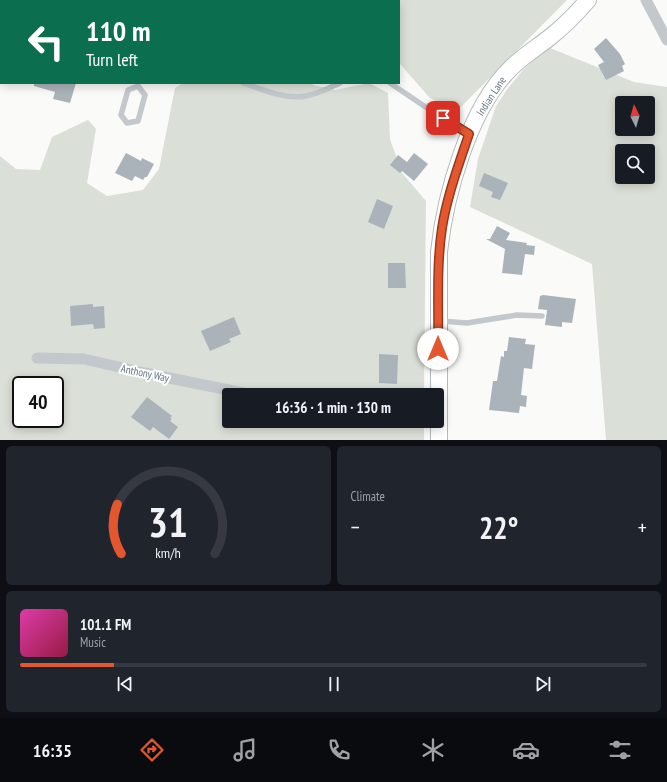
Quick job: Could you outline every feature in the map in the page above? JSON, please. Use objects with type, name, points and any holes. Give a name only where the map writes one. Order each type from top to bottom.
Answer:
[{"type":"street","name":"Indian Lane","points":[[438,388],[439,252],[442,227],[449,195],[469,134],[485,101],[501,78],[561,28],[588,0]]},
{"type":"street","points":[[646,0],[667,40]]},
{"type":"street","name":"Anthony Way","points":[[37,358],[84,359],[222,389]]},
{"type":"street","name":"Indian Lane","points":[[438,428],[439,440]]},
{"type":"lane","points":[[246,84],[277,94],[296,97],[306,97],[338,84]]},
{"type":"lane","points":[[391,84],[469,134]]},
{"type":"lane","points":[[139,85],[145,94],[138,121],[127,123],[121,115],[128,90],[139,85]]},
{"type":"lane","points":[[439,321],[467,323],[518,315],[542,316]]},
{"type":"shaded area","points":[[400,0],[567,0],[457,111],[430,98],[400,64]]},
{"type":"shaded area","points":[[550,48],[634,82],[667,87],[667,440],[606,440],[592,264],[470,207],[478,159],[496,106],[508,88],[523,70]]},
{"type":"shaded area","points":[[181,84],[312,84],[335,90],[371,84],[388,93],[390,139],[402,173],[426,201],[424,388],[222,388],[222,428],[424,428],[424,440],[0,440],[0,156],[16,169],[40,170],[52,137],[88,120],[96,129],[87,183],[107,196],[143,190],[159,169],[175,88]]},
{"type":"building","points":[[606,38],[620,54],[625,64],[622,66],[624,71],[606,80],[598,65],[604,62],[594,49]]},
{"type":"building","points":[[34,84],[76,84],[70,103],[53,99],[55,92],[34,86]]},
{"type":"building","points":[[126,153],[141,161],[142,158],[154,164],[147,177],[143,180],[135,176],[132,181],[115,173]]},
{"type":"building","points":[[414,153],[428,164],[414,181],[402,171],[400,173],[390,165],[398,155],[407,162]]},
{"type":"building","points":[[484,173],[508,183],[500,200],[491,197],[493,192],[479,186]]},
{"type":"building","points":[[377,199],[393,206],[384,229],[368,222]]},
{"type":"building","points":[[497,226],[510,233],[506,240],[527,243],[526,245],[535,246],[534,255],[525,254],[522,275],[502,273],[505,249],[486,239],[490,239]]},
{"type":"building","points":[[388,263],[405,263],[406,288],[388,288]]},
{"type":"building","points":[[543,295],[576,299],[572,323],[562,322],[562,327],[545,325],[547,310],[538,309],[540,296]]},
{"type":"building","points":[[93,304],[93,307],[104,306],[105,328],[94,329],[93,324],[71,326],[70,306]]},
{"type":"building","points":[[234,317],[241,334],[229,339],[231,342],[210,351],[201,331]]},
{"type":"building","points":[[509,337],[526,339],[525,344],[535,345],[532,369],[524,368],[521,395],[527,396],[526,407],[520,406],[519,413],[489,410],[493,381],[497,381],[501,356],[504,357],[504,351],[507,351]]},
{"type":"building","points":[[379,354],[398,355],[397,384],[379,383]]},
{"type":"building","points":[[147,397],[172,416],[170,421],[178,427],[169,439],[153,427],[150,431],[131,417]]},
{"type":"route","points":[[438,349],[439,252],[442,227],[446,206],[469,134],[443,118]]}]
